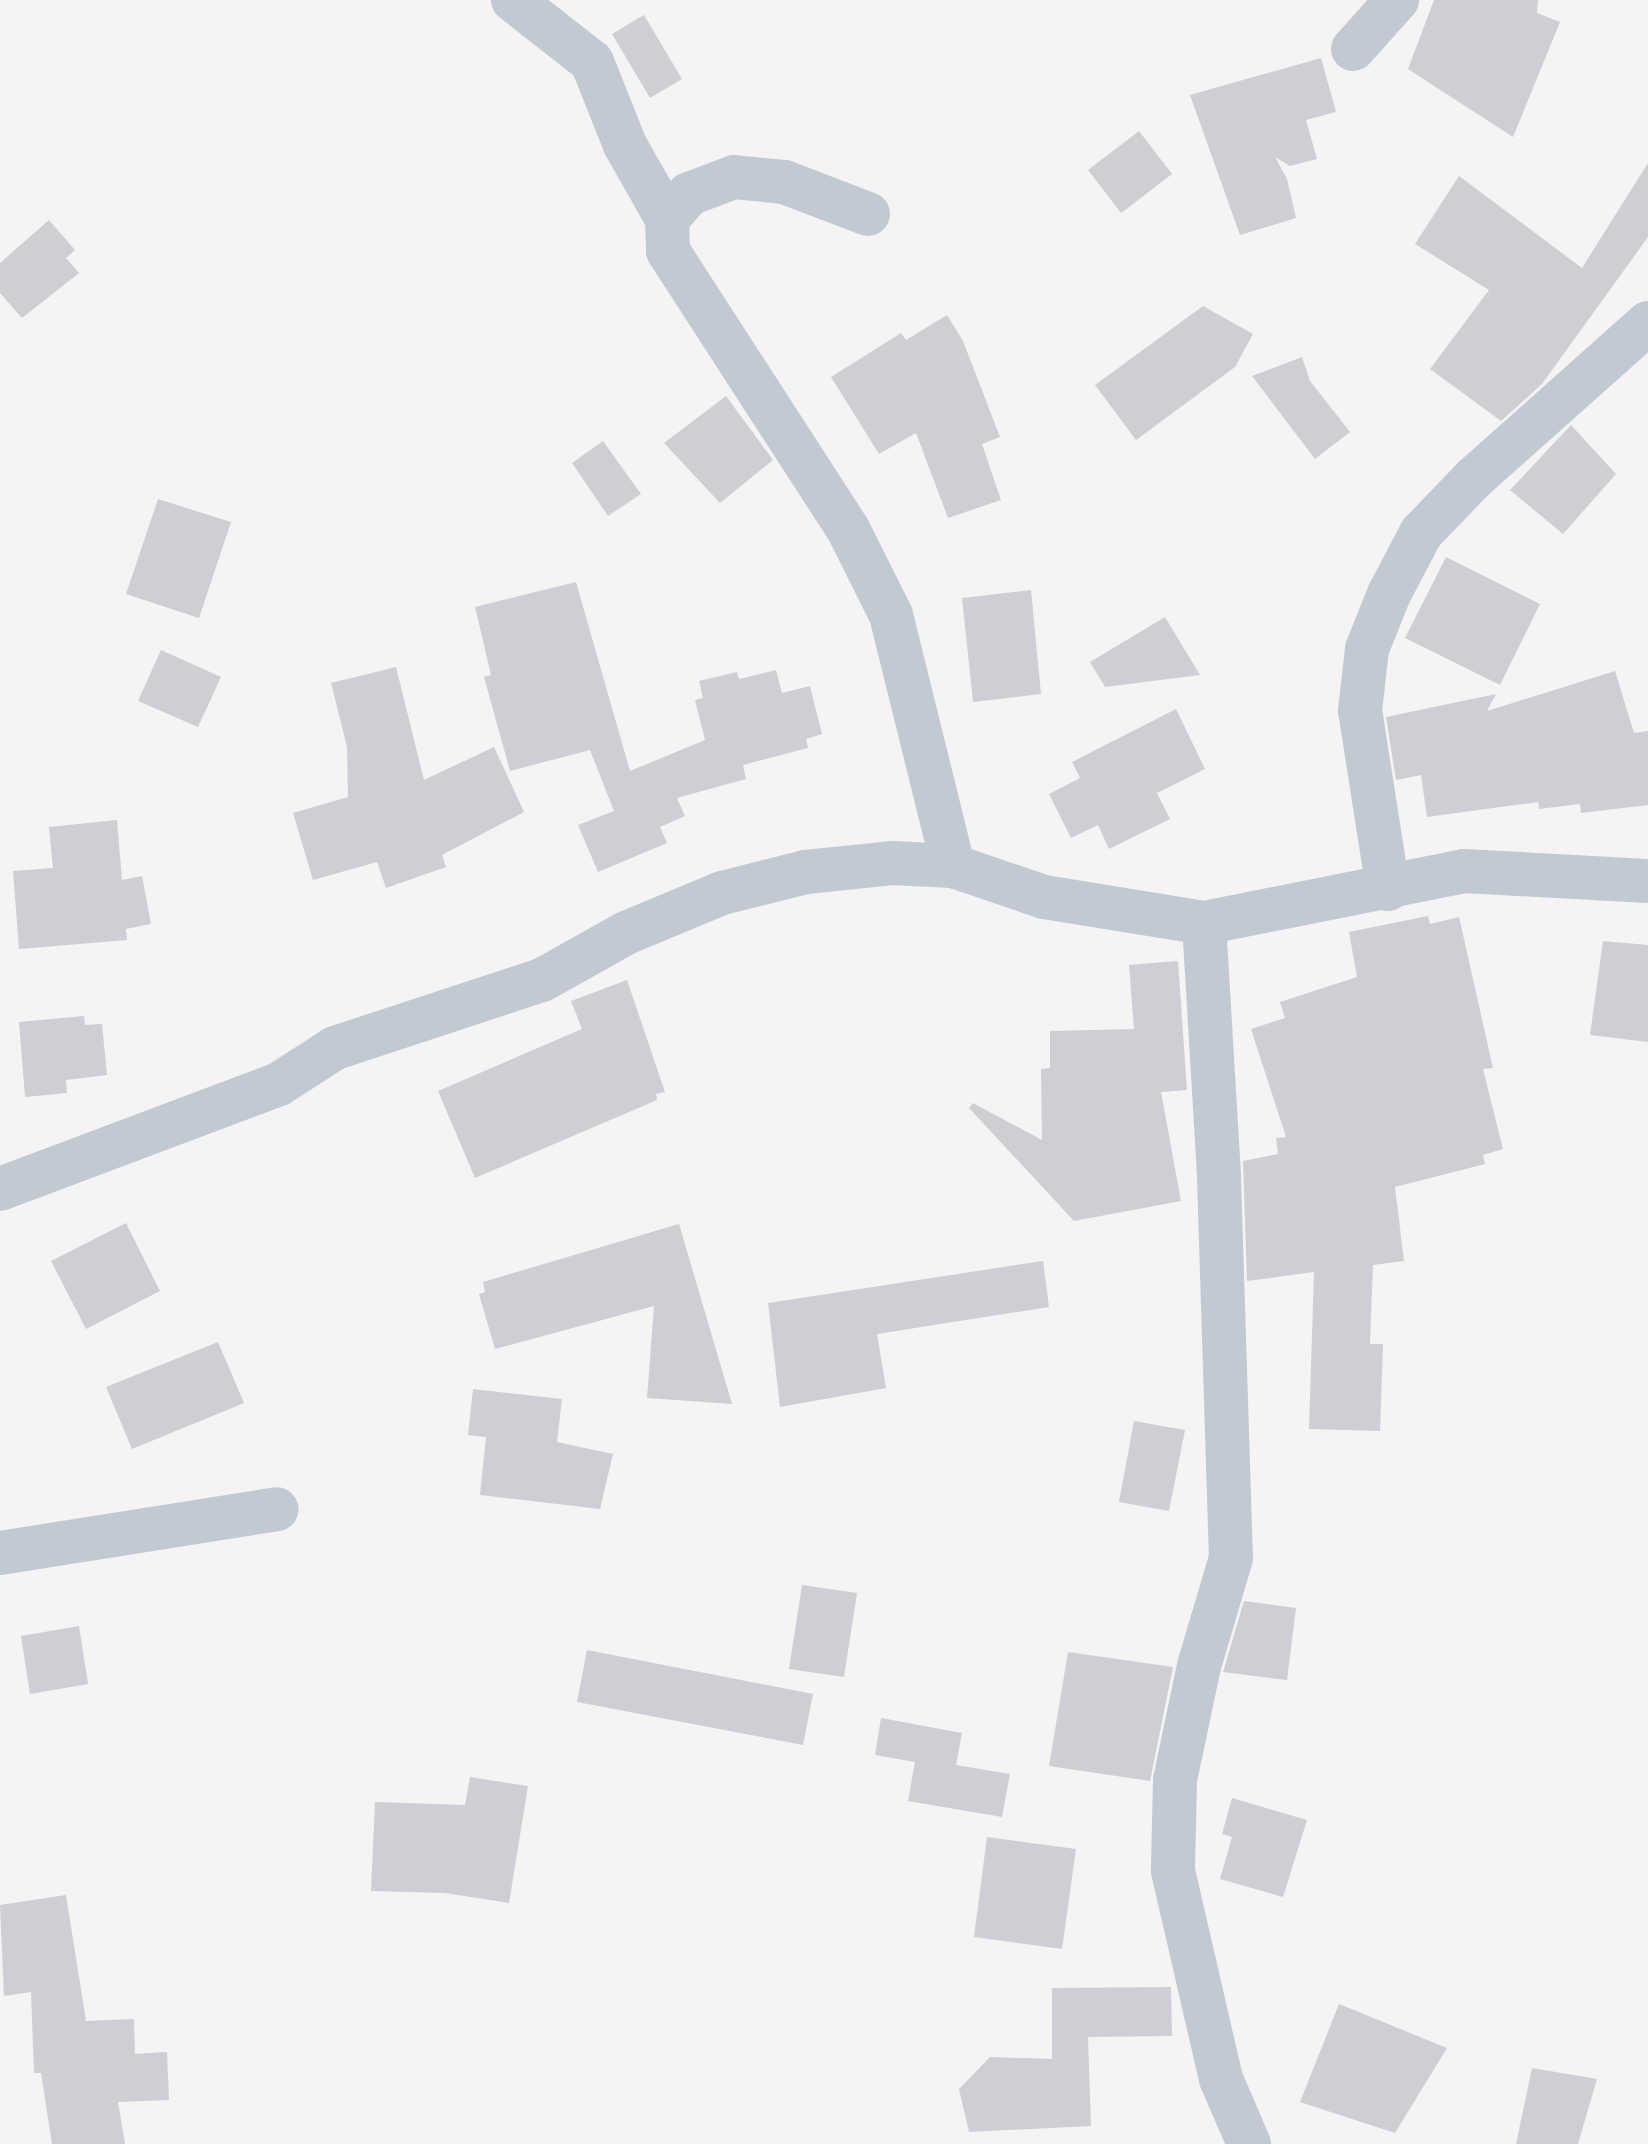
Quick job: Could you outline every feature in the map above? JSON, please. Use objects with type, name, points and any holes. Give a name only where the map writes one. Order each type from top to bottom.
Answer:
[{"type":"street","points":[[513,0],[592,62],[625,145],[667,219],[668,251],[849,531],[891,615],[953,866]]},
{"type":"street","points":[[1353,49],[1397,0]]},
{"type":"street","points":[[667,219],[689,194],[734,177],[784,182],[868,214]]},
{"type":"street","points":[[1388,889],[1360,711],[1367,649],[1389,594],[1421,533],[1474,478],[1647,328]]},
{"type":"street","points":[[0,1189],[279,1084],[335,1048],[542,980],[626,933],[722,893],[806,872],[892,863],[953,866],[1044,897],[1204,923],[1388,889],[1464,871],[1648,881]]},
{"type":"street","points":[[1204,923],[1219,1178],[1231,1558],[1199,1666],[1175,1780],[1173,1871],[1221,2079],[1249,2144]]},
{"type":"street","points":[[0,1553],[277,1509]]},
{"type":"building","points":[[1434,0],[1538,0],[1537,13],[1560,22],[1513,137],[1408,69]]},
{"type":"building","points":[[644,15],[682,79],[650,98],[612,34]]},
{"type":"building","points":[[1321,58],[1336,112],[1306,120],[1317,159],[1290,166],[1275,157],[1287,179],[1296,218],[1240,235],[1190,95]]},
{"type":"building","points":[[1139,131],[1172,174],[1121,213],[1088,170]]},
{"type":"building","points":[[1648,163],[1648,237],[1542,384],[1501,421],[1430,369],[1489,290],[1415,244],[1459,176],[1582,268]]},
{"type":"building","points":[[49,220],[75,250],[66,258],[79,273],[22,318],[0,293],[0,263]]},
{"type":"building","points":[[1203,306],[1253,334],[1235,367],[1136,440],[1095,385]]},
{"type":"building","points":[[947,315],[963,341],[1000,437],[982,444],[1001,500],[948,518],[916,433],[879,454],[831,377],[901,333],[906,340]]},
{"type":"building","points":[[1302,357],[1310,381],[1350,432],[1315,459],[1252,376]]},
{"type":"building","points":[[726,396],[773,460],[720,503],[664,443]]},
{"type":"building","points":[[1571,425],[1616,474],[1563,534],[1510,490]]},
{"type":"building","points":[[603,441],[641,494],[608,516],[572,463]]},
{"type":"building","points":[[158,499],[231,522],[199,618],[126,594]]},
{"type":"building","points":[[1446,557],[1540,604],[1500,685],[1405,638]]},
{"type":"building","points":[[576,582],[630,771],[705,740],[695,700],[703,698],[699,681],[737,672],[739,679],[776,670],[782,693],[810,686],[822,734],[806,739],[808,748],[743,765],[746,779],[677,798],[685,816],[660,827],[667,843],[598,872],[578,825],[614,811],[590,750],[510,771],[484,677],[491,675],[475,607]]},
{"type":"building","points":[[1031,590],[1041,694],[973,702],[962,598]]},
{"type":"building","points":[[1165,617],[1200,675],[1105,687],[1090,662]]},
{"type":"building","points":[[161,650],[221,677],[198,727],[138,701]]},
{"type":"building","points":[[396,667],[424,780],[494,747],[524,812],[442,855],[446,867],[386,888],[377,862],[313,880],[293,813],[348,797],[347,747],[331,683]]},
{"type":"building","points":[[1615,671],[1634,733],[1648,731],[1648,805],[1581,813],[1580,804],[1539,809],[1538,802],[1427,817],[1421,775],[1396,780],[1386,717],[1496,694],[1487,711]]},
{"type":"building","points":[[1176,709],[1205,769],[1157,793],[1170,819],[1109,849],[1098,825],[1071,838],[1049,794],[1080,778],[1072,762]]},
{"type":"building","points":[[117,820],[122,880],[142,876],[151,924],[126,929],[127,940],[19,949],[13,871],[53,868],[49,827]]},
{"type":"building","points":[[1428,916],[1430,924],[1459,917],[1493,1068],[1483,1069],[1503,1149],[1483,1155],[1485,1164],[1395,1187],[1404,1261],[1373,1265],[1370,1344],[1383,1344],[1380,1431],[1309,1429],[1314,1272],[1247,1281],[1243,1161],[1278,1154],[1276,1138],[1286,1137],[1251,1029],[1285,1018],[1280,1002],[1357,977],[1349,932]]},
{"type":"building","points":[[1603,941],[1648,945],[1648,1042],[1590,1035]]},
{"type":"building","points":[[1178,961],[1187,1090],[1161,1092],[1181,1201],[1074,1221],[969,1108],[973,1103],[1042,1140],[1041,1069],[1050,1068],[1050,1031],[1134,1029],[1129,965]]},
{"type":"building","points":[[627,980],[665,1092],[656,1094],[657,1100],[475,1178],[438,1091],[582,1029],[571,1001]]},
{"type":"building","points":[[84,1016],[85,1025],[102,1024],[107,1075],[66,1080],[67,1093],[25,1097],[19,1022]]},
{"type":"building","points":[[126,1223],[160,1291],[86,1329],[51,1261]]},
{"type":"building","points":[[679,1224],[732,1404],[647,1398],[654,1306],[495,1349],[479,1294],[485,1292],[483,1282]]},
{"type":"building","points":[[1043,1261],[1049,1307],[877,1334],[886,1388],[780,1407],[768,1303]]},
{"type":"building","points":[[218,1342],[244,1403],[132,1449],[106,1387]]},
{"type":"building","points":[[473,1389],[562,1399],[557,1442],[613,1454],[600,1509],[480,1495],[486,1437],[468,1435]]},
{"type":"building","points":[[1134,1421],[1185,1430],[1169,1511],[1119,1502]]},
{"type":"building","points":[[802,1585],[857,1593],[844,1677],[789,1669]]},
{"type":"building","points":[[1244,1601],[1296,1608],[1287,1680],[1223,1672]]},
{"type":"building","points":[[79,1626],[88,1684],[30,1694],[21,1636]]},
{"type":"building","points":[[587,1650],[813,1694],[803,1745],[577,1702]]},
{"type":"building","points":[[1068,1652],[1173,1667],[1150,1781],[1049,1766]]},
{"type":"building","points":[[881,1718],[962,1733],[956,1765],[1010,1774],[1002,1817],[908,1801],[915,1762],[875,1755]]},
{"type":"building","points":[[470,1777],[528,1786],[509,1903],[445,1893],[371,1891],[375,1802],[465,1805]]},
{"type":"building","points":[[1232,1798],[1307,1820],[1283,1897],[1220,1879],[1232,1837],[1222,1834]]},
{"type":"building","points":[[987,1837],[1076,1849],[1062,1949],[974,1937]]},
{"type":"building","points":[[66,1895],[86,2021],[134,2019],[135,2054],[167,2052],[169,2100],[118,2102],[125,2144],[52,2144],[41,2073],[34,2073],[31,1992],[4,1996],[0,1905]]},
{"type":"building","points":[[1171,1987],[1172,2036],[1088,2037],[1091,2126],[969,2132],[959,2089],[990,2057],[1052,2059],[1052,1988]]},
{"type":"building","points":[[1339,2004],[1447,2048],[1395,2133],[1300,2102]]},
{"type":"building","points":[[1532,2068],[1597,2079],[1578,2144],[1516,2144]]}]
